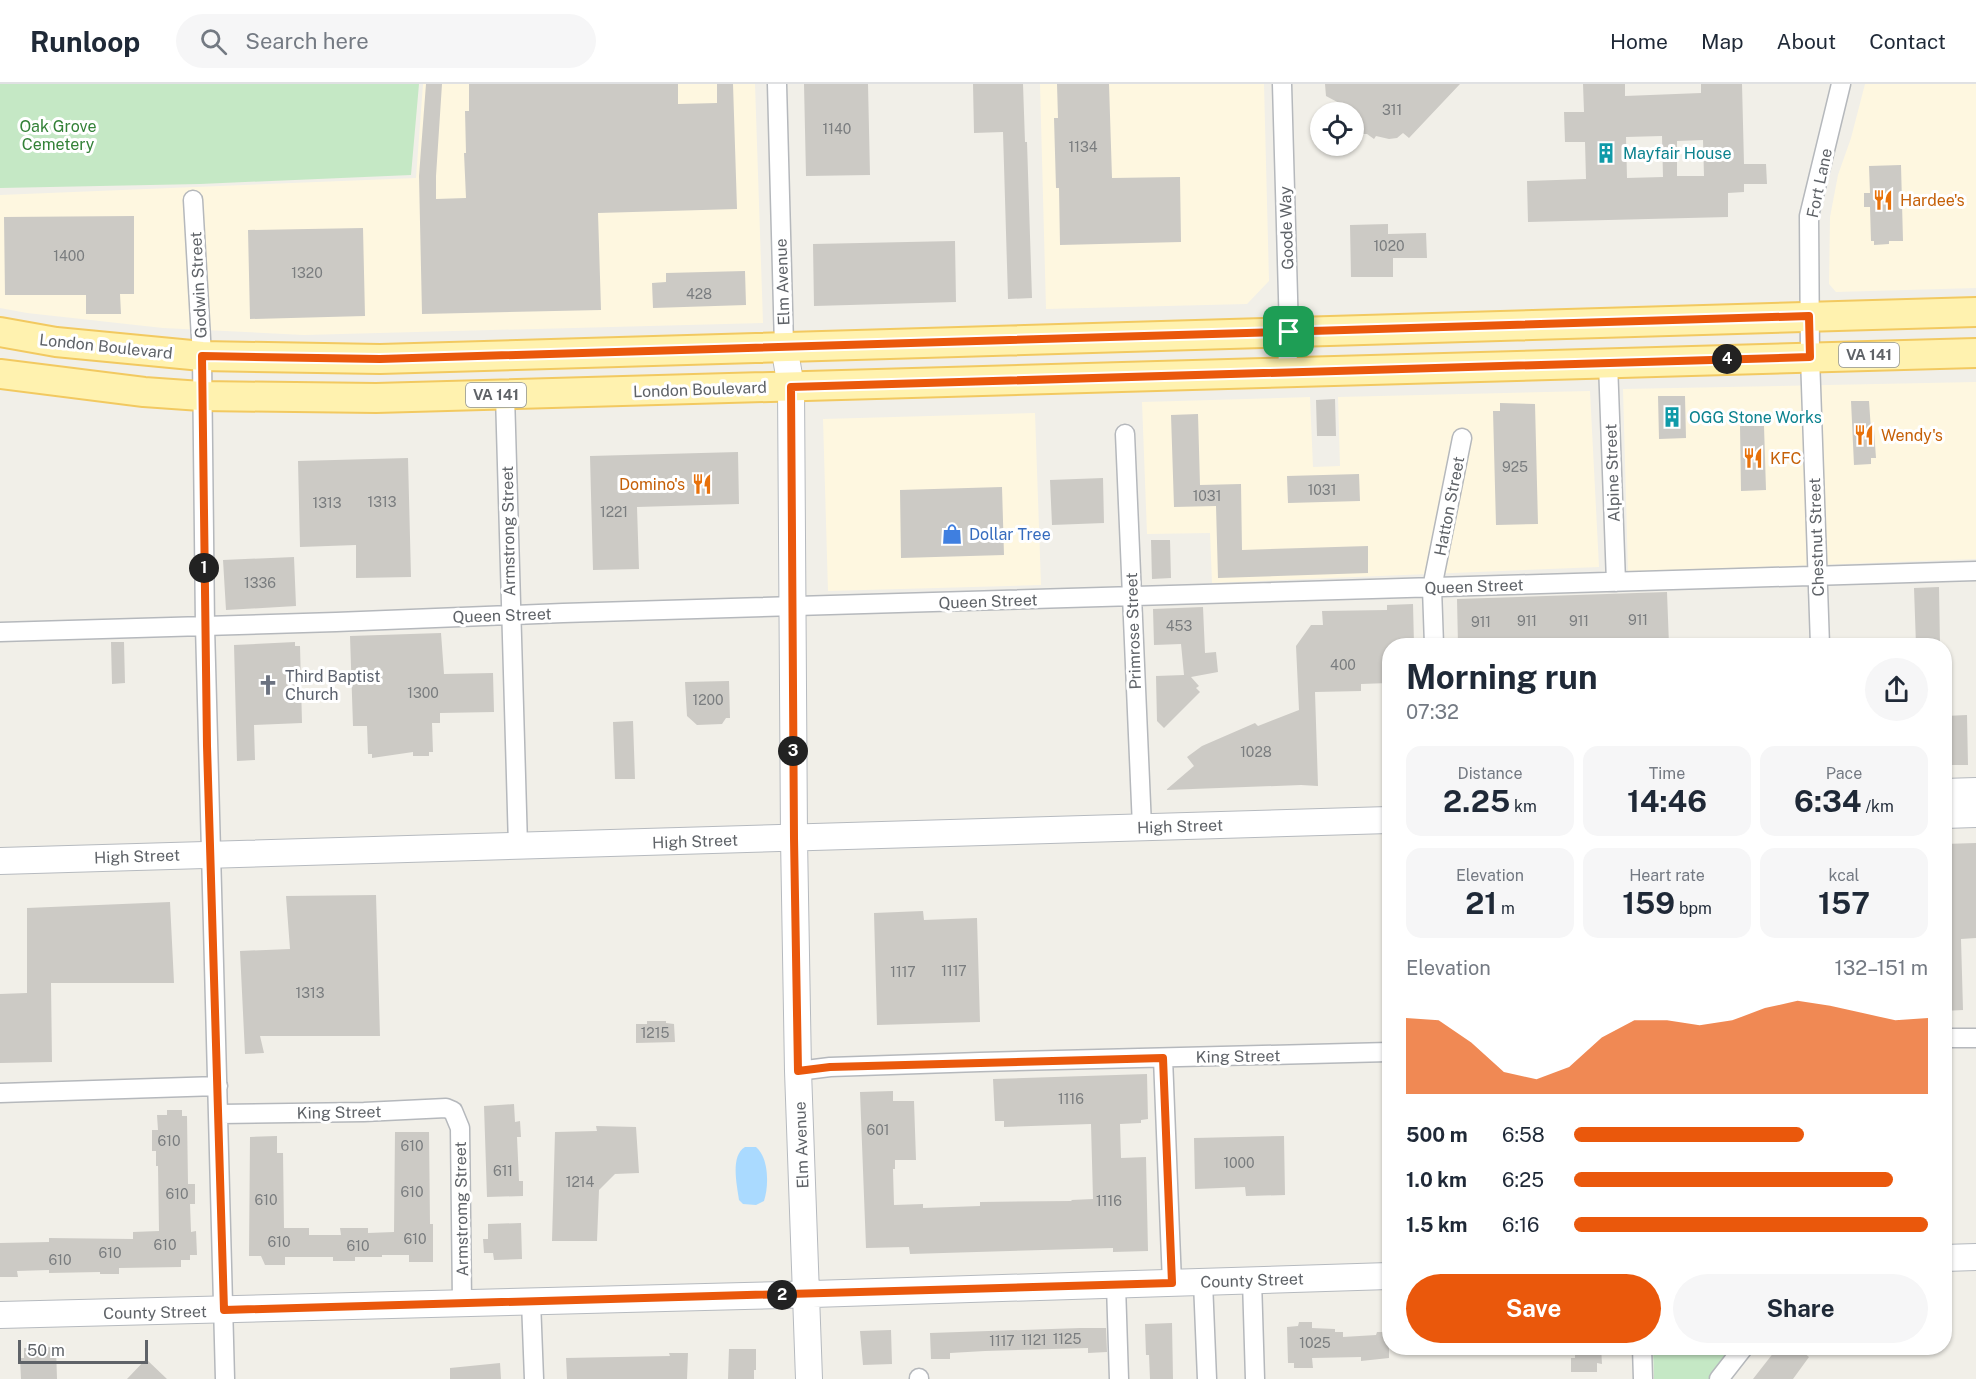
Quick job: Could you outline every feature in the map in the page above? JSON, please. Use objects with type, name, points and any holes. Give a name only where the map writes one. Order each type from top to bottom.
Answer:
[{"type":"main road","name":"London Boulevard","points":[[0,332],[56,342],[202,356],[380,359],[1976,312]]},
{"type":"main road","name":"Elm Avenue","points":[[784,346],[791,387],[798,1071],[808,1294],[809,1379]]},
{"type":"main road","name":"London Boulevard","points":[[0,374],[144,392],[201,396],[376,398],[1976,353]]},
{"type":"main road","points":[[1952,792],[1976,791]]},
{"type":"main road","points":[[1952,815],[1976,814]]},
{"type":"main road","name":"High Street","points":[[0,861],[1382,820]]},
{"type":"main road","points":[[1952,1258],[1976,1257]]},
{"type":"main road","name":"County Street","points":[[0,1315],[1382,1276]]},
{"type":"street","name":"Elm Avenue","points":[[777,84],[784,346]]},
{"type":"street","name":"Goode Way","points":[[1282,84],[1289,332],[1287,372]]},
{"type":"street","name":"Fort Lane","points":[[1810,357],[1809,216],[1841,84]]},
{"type":"street","name":"Godwin Street","points":[[193,200],[202,356],[205,626],[225,1379]]},
{"type":"street","name":"Chestnut Street","points":[[1810,357],[1820,638]]},
{"type":"street","name":"Alpine Street","points":[[1608,363],[1616,582]]},
{"type":"street","name":"Armstrong Street","points":[[505,395],[518,846]]},
{"type":"street","name":"Primrose Street","points":[[1125,435],[1142,827]]},
{"type":"street","name":"Hatton Street","points":[[1434,638],[1432,588],[1462,438]]},
{"type":"street","name":"Queen Street","points":[[0,632],[1976,571]]},
{"type":"street","points":[[1952,1038],[1976,1038]]},
{"type":"street","name":"King Street","points":[[798,1071],[830,1067],[980,1062],[1382,1052]]},
{"type":"street","points":[[1163,1058],[1172,1283]]},
{"type":"street","points":[[0,1093],[218,1086]]},
{"type":"street","name":"King Street","points":[[219,1114],[446,1108],[453,1111],[456,1116]]},
{"type":"street","name":"Armstromg Street","points":[[456,1116],[460,1128],[462,1303]]},
{"type":"street","points":[[1252,1280],[1256,1379]]},
{"type":"street","points":[[1203,1282],[1207,1379]]},
{"type":"street","points":[[1116,1285],[1119,1379]]},
{"type":"street","points":[[531,1301],[534,1379]]},
{"type":"street","points":[[1642,1355],[1643,1379]]},
{"type":"street","points":[[1719,1379],[1738,1355]]},
{"type":"shaded area","points":[[423,84],[755,84],[763,323],[304,335],[163,328],[0,308],[0,195],[416,178]]},
{"type":"shaded area","points":[[1040,84],[1264,84],[1269,281],[1247,304],[1046,309]]},
{"type":"shaded area","points":[[1865,84],[1976,84],[1976,288],[1836,292],[1829,284],[1830,217],[1838,175],[1851,138]]},
{"type":"shaded area","points":[[1976,382],[1976,559],[1628,572],[1623,389]]},
{"type":"shaded area","points":[[1590,391],[1599,567],[1212,583],[1210,533],[1147,534],[1142,402],[1310,397],[1313,467],[1340,466],[1338,397]]},
{"type":"shaded area","points":[[1035,413],[1041,585],[828,591],[823,419]]},
{"type":"green space","name":"Oak Grove Cemetery","points":[[0,84],[419,84],[411,175],[200,184],[0,188]]},
{"type":"green space","points":[[1653,1355],[1729,1355],[1711,1379],[1654,1379]]},
{"type":"water","points":[[745,1147],[756,1147],[766,1165],[766,1195],[764,1201],[756,1205],[743,1204],[739,1200],[736,1164],[740,1151]]},
{"type":"building","points":[[426,84],[442,84],[436,199],[466,198],[465,111],[469,111],[469,84],[678,84],[678,104],[717,103],[717,84],[733,84],[737,209],[598,213],[601,310],[422,314],[419,176]]},
{"type":"building","points":[[804,84],[868,84],[870,175],[806,176]]},
{"type":"building","points":[[973,84],[1023,84],[1032,298],[1008,299],[1003,132],[974,133]]},
{"type":"building","points":[[1057,84],[1109,84],[1112,178],[1180,177],[1181,242],[1060,245],[1054,118],[1058,118]]},
{"type":"building","points":[[1325,84],[1460,84],[1409,138],[1403,133],[1397,138],[1389,139],[1376,136],[1374,139],[1364,134],[1364,102],[1337,102],[1326,96]]},
{"type":"building","name":"Mayfair House","points":[[1583,84],[1625,84],[1625,96],[1701,93],[1701,84],[1742,84],[1744,164],[1766,164],[1767,184],[1744,184],[1744,192],[1728,193],[1728,217],[1528,222],[1527,181],[1586,179],[1585,142],[1565,142],[1564,112],[1584,112]],"holes":[[[1662,136],[1663,177],[1627,178],[1626,137]],[[1703,140],[1704,176],[1677,176],[1677,141]]]},
{"type":"building","name":"Hardee's","points":[[1901,165],[1903,241],[1889,241],[1889,244],[1874,245],[1874,241],[1871,241],[1870,207],[1864,207],[1864,193],[1870,193],[1869,166]]},
{"type":"building","points":[[134,216],[134,294],[120,294],[121,314],[86,314],[86,295],[5,295],[4,217]]},
{"type":"building","points":[[1388,224],[1388,234],[1426,233],[1427,258],[1393,258],[1393,277],[1351,277],[1350,225]]},
{"type":"building","points":[[363,228],[365,316],[250,319],[248,230]]},
{"type":"building","points":[[955,241],[956,302],[814,306],[813,244]]},
{"type":"building","points":[[745,271],[746,305],[653,308],[652,283],[666,282],[666,273]]},
{"type":"building","name":"OGG Stone Works","points":[[1658,396],[1685,396],[1686,438],[1659,439]]},
{"type":"building","points":[[1335,399],[1336,436],[1317,436],[1316,400]]},
{"type":"building","name":"Wendy's","points":[[1851,401],[1869,401],[1876,458],[1871,458],[1871,464],[1854,465]]},
{"type":"building","points":[[1500,403],[1535,404],[1538,524],[1496,525],[1493,411],[1500,411]]},
{"type":"building","points":[[1198,414],[1200,485],[1241,484],[1242,550],[1368,546],[1368,573],[1218,578],[1216,506],[1174,507],[1171,415]]},
{"type":"building","name":"KFC","points":[[1740,426],[1764,426],[1766,490],[1741,491]]},
{"type":"building","points":[[738,452],[739,504],[637,507],[639,569],[593,570],[590,456]]},
{"type":"building","points":[[408,458],[411,577],[356,578],[356,545],[300,547],[298,461]]},
{"type":"building","points":[[1359,474],[1360,501],[1288,503],[1287,476]]},
{"type":"building","points":[[1103,478],[1104,523],[1052,525],[1050,480]]},
{"type":"building","name":"Dollar Tree","points":[[1002,487],[1004,555],[901,558],[900,490]]},
{"type":"building","points":[[1151,540],[1170,540],[1171,578],[1152,579]]},
{"type":"building","points":[[294,557],[296,606],[226,610],[223,560]]},
{"type":"building","points":[[1939,587],[1940,638],[1916,638],[1914,588]]},
{"type":"building","points":[[1667,592],[1669,638],[1458,638],[1457,599]]},
{"type":"building","points":[[1413,604],[1414,638],[1382,638],[1382,683],[1361,684],[1361,691],[1315,692],[1318,786],[1166,790],[1194,766],[1187,757],[1202,746],[1255,723],[1258,726],[1299,710],[1296,646],[1311,625],[1323,625],[1322,611],[1387,610],[1387,605]]},
{"type":"building","points":[[1203,607],[1205,653],[1216,652],[1218,672],[1191,677],[1199,686],[1196,688],[1200,692],[1164,728],[1157,721],[1156,676],[1184,675],[1181,644],[1154,645],[1153,609]]},
{"type":"building","points":[[441,633],[444,674],[493,673],[494,712],[440,713],[440,723],[432,723],[433,752],[429,752],[429,756],[413,756],[413,752],[372,758],[372,754],[368,754],[367,726],[353,726],[350,636]]},
{"type":"building","points":[[111,642],[124,642],[125,683],[112,684]]},
{"type":"building","name":"Third Baptist Church","points":[[295,642],[295,646],[300,646],[302,723],[254,725],[255,760],[237,761],[234,645]]},
{"type":"building","points":[[729,681],[730,718],[726,718],[722,724],[697,725],[687,716],[685,682]]},
{"type":"building","points":[[1967,715],[1968,765],[1952,765],[1952,716]]},
{"type":"building","points":[[633,721],[635,779],[615,779],[613,722]]},
{"type":"building","points":[[1976,843],[1976,938],[1961,939],[1963,1010],[1952,1011],[1952,844]]},
{"type":"building","points":[[376,895],[380,1036],[260,1036],[264,1053],[245,1054],[240,951],[290,949],[286,896]]},
{"type":"building","points":[[170,902],[174,983],[51,983],[52,1062],[0,1063],[0,994],[27,993],[27,908]]},
{"type":"building","points":[[923,911],[924,920],[977,918],[980,1022],[877,1025],[874,913]]},
{"type":"building","points":[[647,1021],[666,1021],[666,1023],[674,1024],[675,1042],[636,1043],[636,1024],[647,1024]]},
{"type":"building","points":[[1147,1074],[1148,1119],[1141,1120],[1141,1123],[1120,1124],[1121,1158],[1146,1157],[1148,1251],[1113,1252],[1113,1248],[910,1254],[909,1247],[866,1248],[860,1092],[893,1091],[893,1101],[914,1101],[916,1160],[895,1160],[894,1205],[923,1204],[923,1208],[980,1206],[980,1202],[1072,1201],[1093,1199],[1091,1124],[1004,1127],[1004,1121],[995,1121],[993,1079]]},
{"type":"building","points":[[514,1104],[515,1122],[520,1121],[521,1137],[517,1137],[519,1181],[523,1181],[523,1196],[487,1197],[484,1106]]},
{"type":"building","points":[[167,1110],[182,1110],[182,1116],[187,1116],[188,1184],[195,1184],[195,1204],[190,1204],[191,1232],[196,1231],[197,1255],[190,1255],[190,1260],[181,1260],[181,1267],[119,1268],[119,1274],[49,1273],[49,1270],[17,1271],[18,1277],[0,1277],[0,1243],[49,1242],[49,1238],[133,1239],[133,1232],[159,1231],[158,1166],[156,1166],[156,1151],[152,1151],[152,1130],[158,1130],[157,1115],[167,1115]]},
{"type":"building","points":[[596,1126],[636,1127],[639,1173],[615,1174],[599,1190],[597,1241],[552,1241],[555,1132],[597,1131]]},
{"type":"building","points":[[395,1132],[429,1132],[430,1224],[433,1224],[433,1262],[409,1262],[409,1255],[382,1255],[382,1257],[355,1257],[355,1261],[333,1261],[333,1257],[285,1257],[285,1265],[265,1265],[261,1256],[249,1256],[250,1137],[277,1136],[277,1153],[283,1153],[284,1228],[309,1228],[309,1235],[341,1235],[340,1228],[368,1228],[368,1233],[394,1232]]},
{"type":"building","points":[[1284,1136],[1285,1195],[1246,1196],[1245,1187],[1195,1189],[1194,1138]]},
{"type":"building","points":[[521,1223],[522,1259],[494,1260],[493,1253],[484,1253],[483,1239],[488,1239],[488,1224]]},
{"type":"building","points":[[1299,1322],[1312,1322],[1312,1328],[1335,1329],[1335,1332],[1343,1332],[1343,1337],[1376,1335],[1377,1332],[1382,1332],[1382,1355],[1389,1355],[1389,1358],[1361,1361],[1361,1357],[1312,1358],[1313,1368],[1294,1368],[1294,1363],[1288,1363],[1287,1327],[1298,1326]]},
{"type":"building","points":[[1172,1323],[1173,1379],[1150,1379],[1149,1355],[1146,1355],[1145,1324]]},
{"type":"building","points":[[1106,1328],[1107,1352],[1088,1353],[1088,1348],[985,1351],[950,1353],[950,1359],[931,1359],[930,1333]]},
{"type":"building","points":[[891,1330],[892,1364],[863,1365],[860,1331]]},
{"type":"building","points":[[56,1347],[57,1379],[21,1379],[20,1358],[24,1358],[24,1348]]},
{"type":"building","points":[[729,1349],[756,1349],[754,1379],[728,1379]]},
{"type":"building","points":[[669,1353],[688,1353],[687,1379],[567,1379],[566,1358],[670,1356]]},
{"type":"building","points":[[1575,1355],[1601,1355],[1602,1364],[1597,1363],[1597,1372],[1571,1372],[1571,1358],[1575,1358]]},
{"type":"building","points":[[1772,1355],[1807,1355],[1809,1357],[1793,1379],[1753,1379]]},
{"type":"building","points":[[146,1359],[167,1379],[127,1379]]},
{"type":"building","points":[[500,1363],[501,1379],[450,1379],[450,1368]]},
{"type":"place","name":"Mayfair House","points":[[1606,153]]},
{"type":"place","name":"Hardee's","points":[[1883,200]]},
{"type":"place","name":"OGG Stone Works","points":[[1672,417]]},
{"type":"place","name":"Wendy's","points":[[1864,435]]},
{"type":"place","name":"KFC","points":[[1753,458]]},
{"type":"place","name":"Domino's","points":[[702,484]]},
{"type":"place","name":"Dollar Tree","points":[[952,534]]},
{"type":"place","name":"Third Baptist Church","points":[[268,685]]},
{"type":"route","points":[[1809,316],[1810,357],[791,387],[798,1071],[830,1067],[1163,1058],[1172,1283],[224,1310],[207,746],[202,356],[380,359],[1289,332],[1809,316]]}]
